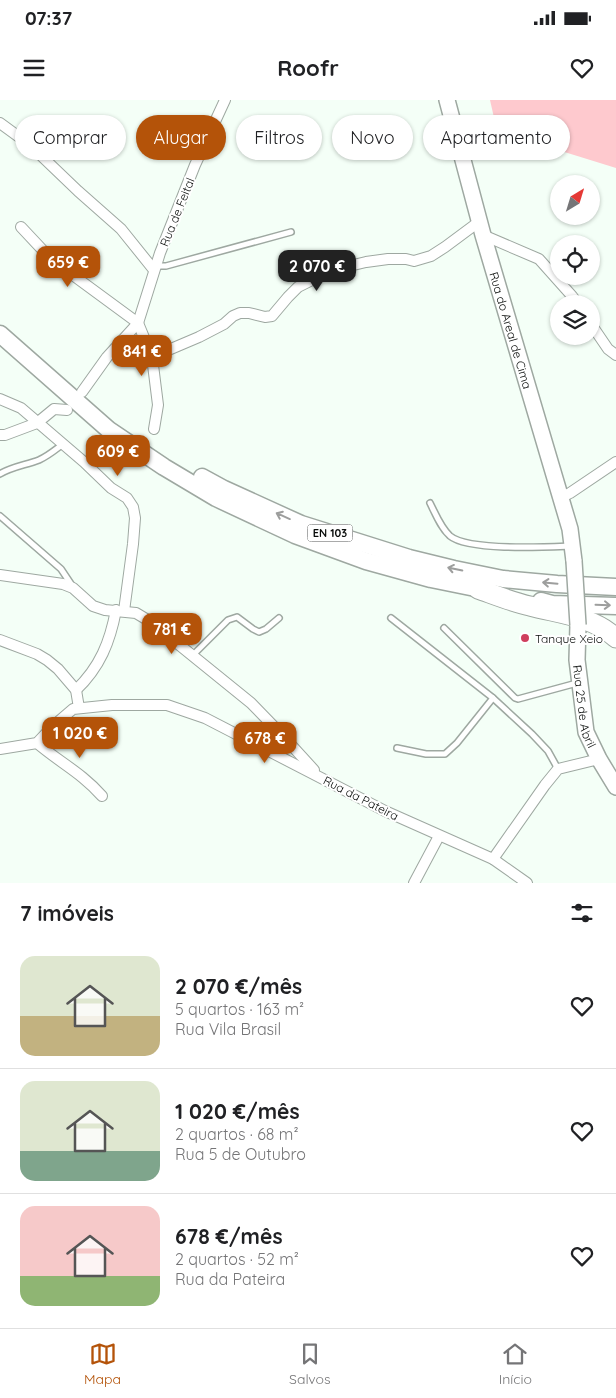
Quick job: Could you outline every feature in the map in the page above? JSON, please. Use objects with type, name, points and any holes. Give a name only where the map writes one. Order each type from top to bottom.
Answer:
[{"type":"highway","points":[[478,589],[528,606],[565,613],[588,621],[616,638]]},
{"type":"main road","name":"Rua do Areal de Cima","points":[[448,100],[481,228],[570,529],[573,553]]},
{"type":"main road","name":"EN 103","points":[[0,334],[109,430],[164,467],[216,498],[295,535],[366,561],[431,579],[552,604],[616,606]]},
{"type":"main road","name":"EN 103","points":[[56,385],[113,425],[168,458],[224,489],[301,524],[409,558],[503,579],[616,587]]},
{"type":"main road","name":"Rua 25 de Abril","points":[[573,553],[578,625],[577,660],[586,732],[598,759],[616,787]]},
{"type":"street","name":"Rua de Feital","points":[[138,323],[155,268],[195,165],[225,100]]},
{"type":"street","points":[[0,123],[30,145],[78,192],[121,229],[155,268]]},
{"type":"street","points":[[21,227],[52,259],[138,323],[152,357],[158,405],[154,430]]},
{"type":"street","points":[[152,357],[199,337],[240,313],[265,317],[272,316],[298,287],[322,275],[366,262],[388,259],[414,261],[431,256],[481,228],[539,259],[571,295]]},
{"type":"street","points":[[82,392],[107,358],[138,323]]},
{"type":"street","points":[[600,337],[616,355]]},
{"type":"street","points":[[0,399],[20,408],[84,462],[111,488],[127,498],[133,507],[135,518],[133,544],[120,610],[107,646],[88,679],[76,690]]},
{"type":"street","points":[[0,435],[5,435],[37,423],[54,409],[67,410]]},
{"type":"street","points":[[560,498],[616,462]]},
{"type":"street","points":[[0,575],[64,584],[73,588],[94,606],[105,610],[136,613],[144,618],[251,703],[321,777]]},
{"type":"street","points":[[0,640],[37,654],[58,669],[76,690],[79,708]]},
{"type":"street","name":"Rua da Pateira","points":[[37,743],[73,709],[112,705],[167,705],[205,718],[385,811],[493,859],[527,883]]},
{"type":"street","points":[[0,749],[37,743],[92,784],[102,796]]},
{"type":"street","points":[[493,859],[558,769],[598,759]]},
{"type":"street","points":[[414,883],[440,836]]},
{"type":"lane","points":[[155,268],[292,232]]},
{"type":"lane","points":[[0,474],[38,460],[52,453],[63,444]]},
{"type":"lane","points":[[430,504],[451,537],[462,543],[573,553]]},
{"type":"lane","points":[[0,516],[61,569],[73,588]]},
{"type":"lane","points":[[192,656],[228,620],[237,618],[259,632],[266,629],[279,618]]},
{"type":"lane","points":[[392,618],[492,698],[532,734],[548,751],[558,769]]},
{"type":"lane","points":[[444,628],[515,698],[518,699],[580,682]]},
{"type":"lane","points":[[398,748],[426,754],[445,754],[458,743],[492,698]]},
{"type":"shaded area","points":[[490,100],[616,100],[616,168],[570,154],[570,115],[493,115]]},
{"type":"place","name":"Tanque Xeio","points":[[525,638]]}]
